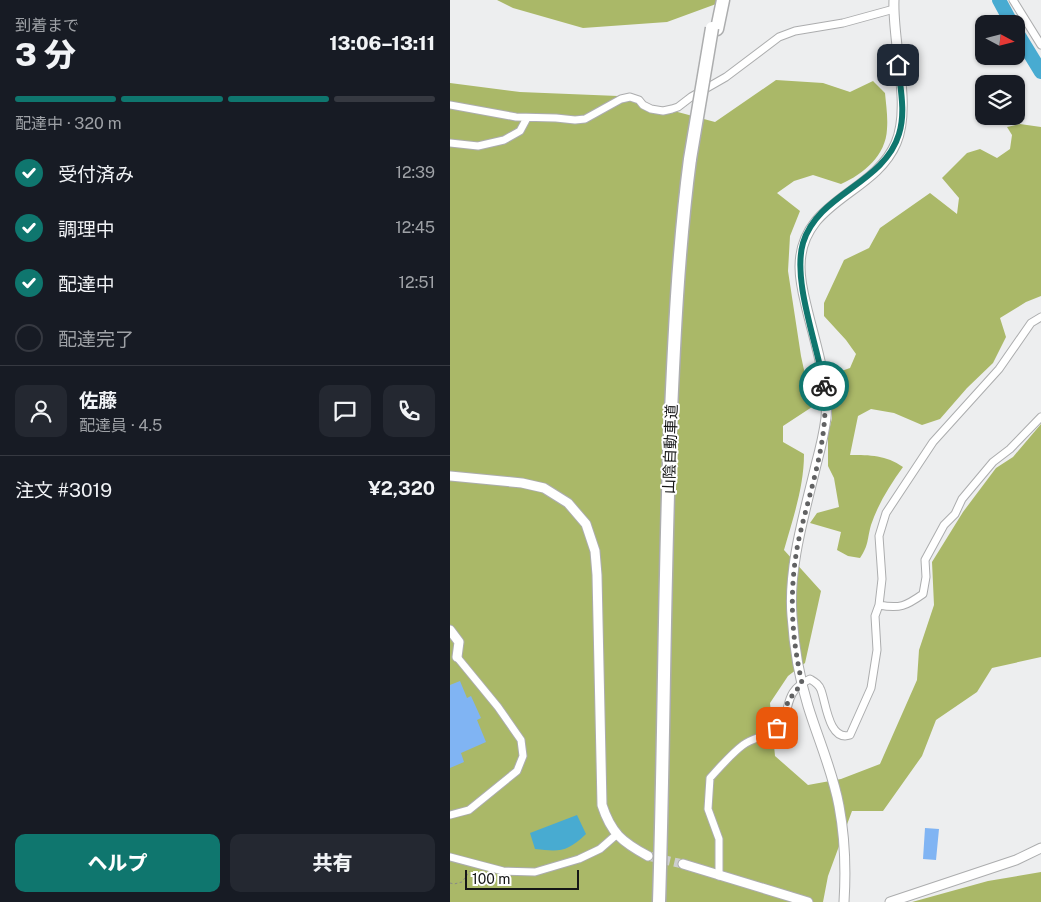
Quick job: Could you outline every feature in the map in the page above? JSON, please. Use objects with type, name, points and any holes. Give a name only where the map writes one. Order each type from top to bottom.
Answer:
[{"type":"highway","name":"山陰自動車道","points":[[659,902],[667,516],[679,252],[718,0]]},
{"type":"highway","name":"山陰自動車道","points":[[714,28],[723,0]]},
{"type":"highway","name":"山陰自動車道","points":[[664,902],[673,507],[679,348],[692,159]]},
{"type":"street","points":[[1013,0],[1041,45]]},
{"type":"street","points":[[450,106],[516,117],[575,120],[585,119],[622,99],[630,97],[639,100],[643,105],[651,109],[662,111],[672,109],[726,77],[779,38],[795,31],[843,23],[894,4],[902,104],[900,132],[888,158],[871,174],[828,207],[816,220],[803,244],[800,267],[802,289],[824,384],[826,418],[794,568],[791,614],[797,662],[807,703],[832,777],[839,805],[845,864],[844,902]]},
{"type":"street","points":[[450,144],[478,146],[504,140],[520,131],[527,118]]},
{"type":"street","points":[[719,876],[719,839],[708,809],[710,778],[744,744],[763,737],[777,728],[784,718],[788,701],[802,683],[810,679],[817,683],[821,690],[827,715],[833,727],[839,735],[850,735],[871,688],[877,650],[876,616],[882,579],[879,536],[886,513],[934,442],[999,369],[1030,323],[1041,317]]},
{"type":"street","points":[[879,606],[894,608],[907,605],[923,594],[926,577],[925,560],[944,525],[955,514],[962,499],[993,462],[1010,449],[1041,417]]},
{"type":"street","points":[[450,476],[522,483],[544,488],[568,503],[586,524],[595,552],[596,567],[602,805],[607,822],[616,835],[628,845],[648,856]]},
{"type":"street","points":[[450,630],[458,642],[457,657],[498,707],[521,740],[523,756],[517,771],[469,810],[450,816]]},
{"type":"street","points":[[450,857],[503,871],[535,872],[579,859],[600,849],[616,835]]},
{"type":"street","points":[[890,902],[1016,860],[1041,848]]},
{"type":"street","points":[[683,864],[808,902]]},
{"type":"path","points":[[450,883],[462,882],[467,877],[473,864]]},
{"type":"green space","points":[[497,0],[727,0],[667,22],[583,28],[513,8]]},
{"type":"green space","points":[[776,80],[823,83],[850,92],[873,81],[885,93],[887,129],[883,147],[878,155],[865,169],[850,180],[841,184],[813,175],[794,181],[777,193],[800,211],[790,236],[788,271],[801,356],[812,407],[783,426],[783,442],[804,454],[800,490],[784,550],[821,591],[805,663],[788,676],[770,703],[775,756],[808,785],[841,779],[880,764],[917,680],[919,650],[934,605],[932,562],[963,512],[996,468],[1013,457],[1041,424],[1041,657],[992,668],[977,692],[936,720],[922,756],[883,811],[852,811],[828,876],[823,902],[450,902],[450,83],[520,92],[618,96],[715,122]]},
{"type":"green space","points":[[1025,125],[1041,127],[1041,296],[1026,302],[1000,318],[1006,337],[993,363],[967,388],[940,419],[922,425],[894,413],[871,409],[858,416],[850,455],[884,458],[903,467],[877,510],[866,546],[860,558],[848,556],[837,550],[841,532],[810,523],[817,513],[839,507],[834,478],[828,466],[828,435],[832,418],[830,375],[850,368],[856,354],[824,316],[824,303],[844,260],[869,248],[880,228],[930,193],[957,214],[959,198],[942,178],[967,153],[980,149],[997,158],[1010,149],[1012,135],[1007,127]]},
{"type":"green space","points":[[1041,872],[1041,902],[912,902],[988,881]]},
{"type":"water","points":[[577,815],[586,834],[579,840],[563,849],[535,849],[530,833]]},
{"type":"building","points":[[460,681],[467,698],[471,696],[481,718],[477,720],[486,742],[461,753],[464,762],[450,768],[450,685]]},
{"type":"building","points":[[925,828],[939,829],[936,860],[923,859]]},
{"type":"waterway","points":[[999,0],[1007,15]]},
{"type":"waterway","points":[[1025,46],[1041,72]]},
{"type":"tunnel","points":[[648,856],[683,864]]},
{"type":"way so far","points":[[777,728],[784,718],[788,701],[802,683],[797,662],[791,614],[792,590],[798,542],[826,418],[824,386]]},
{"type":"route","points":[[824,386],[802,289],[800,267],[803,244],[808,231],[828,207],[871,174],[888,158],[900,132],[902,118],[898,65]]}]
